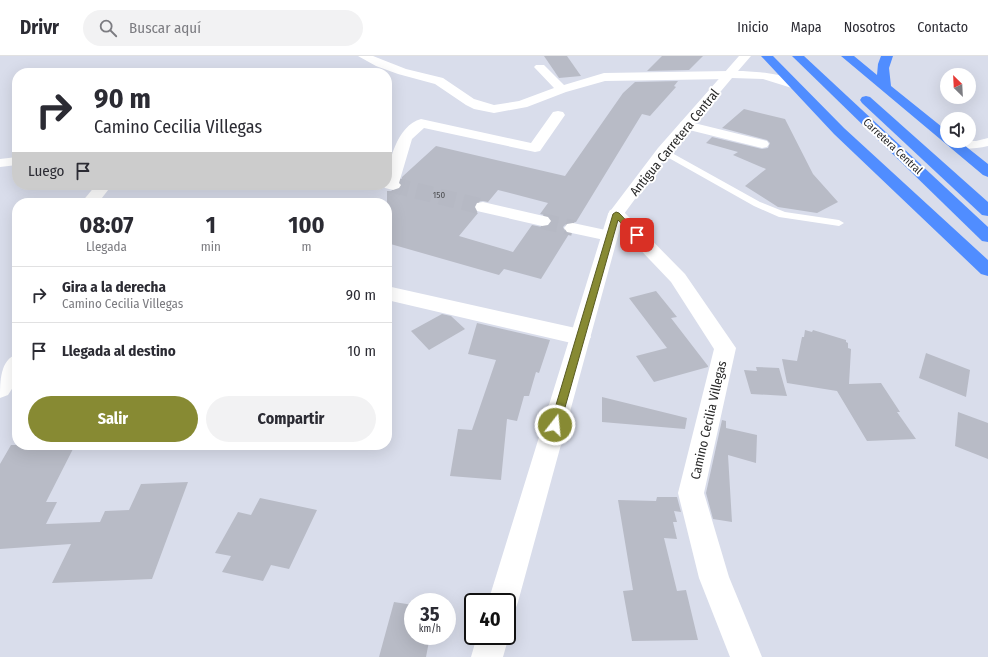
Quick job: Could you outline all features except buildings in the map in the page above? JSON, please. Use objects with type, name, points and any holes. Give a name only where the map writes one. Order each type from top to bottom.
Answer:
[{"type":"highway","points":[[767,56],[839,130],[988,270]]},
{"type":"highway","name":"Carretera Central","points":[[798,56],[988,237]]},
{"type":"highway","points":[[847,56],[940,133]]},
{"type":"highway","points":[[885,88],[883,71],[884,61],[887,56]]},
{"type":"highway","name":"Carretera Central","points":[[853,89],[988,211]]},
{"type":"highway","points":[[959,148],[988,172]]},
{"type":"street","points":[[364,56],[391,68]]},
{"type":"street","name":"Antigua Carretera Central","points":[[506,593],[613,225],[663,151],[745,56]]},
{"type":"street","points":[[540,67],[562,89]]},
{"type":"street","points":[[392,68],[439,81],[470,102],[479,106],[494,109],[522,104],[562,89],[604,77],[743,74],[768,75],[795,85]]},
{"type":"street","points":[[392,182],[405,138],[421,123],[535,148],[558,115]]},
{"type":"street","points":[[686,125],[762,144]]},
{"type":"street","points":[[976,145],[988,142]]},
{"type":"street","points":[[0,163],[12,161]]},
{"type":"street","points":[[93,198],[100,190]]},
{"type":"street","points":[[483,207],[542,221]]},
{"type":"street","points":[[572,228],[613,225]]},
{"type":"street","name":"Camino Cecilia Villegas","points":[[613,225],[678,278],[725,348],[691,493],[714,578],[746,657]]},
{"type":"street","points":[[392,294],[580,337]]},
{"type":"street","points":[[0,389],[12,370]]},
{"type":"street","points":[[487,657],[490,645]]},
{"type":"lane","points":[[663,151],[770,210],[783,215],[839,223]]},
{"type":"tunnel","points":[[393,185],[483,207]]},
{"type":"tunnel","points":[[542,221],[573,228]]},
{"type":"route","points":[[555,425],[616,214],[637,235]]}]
